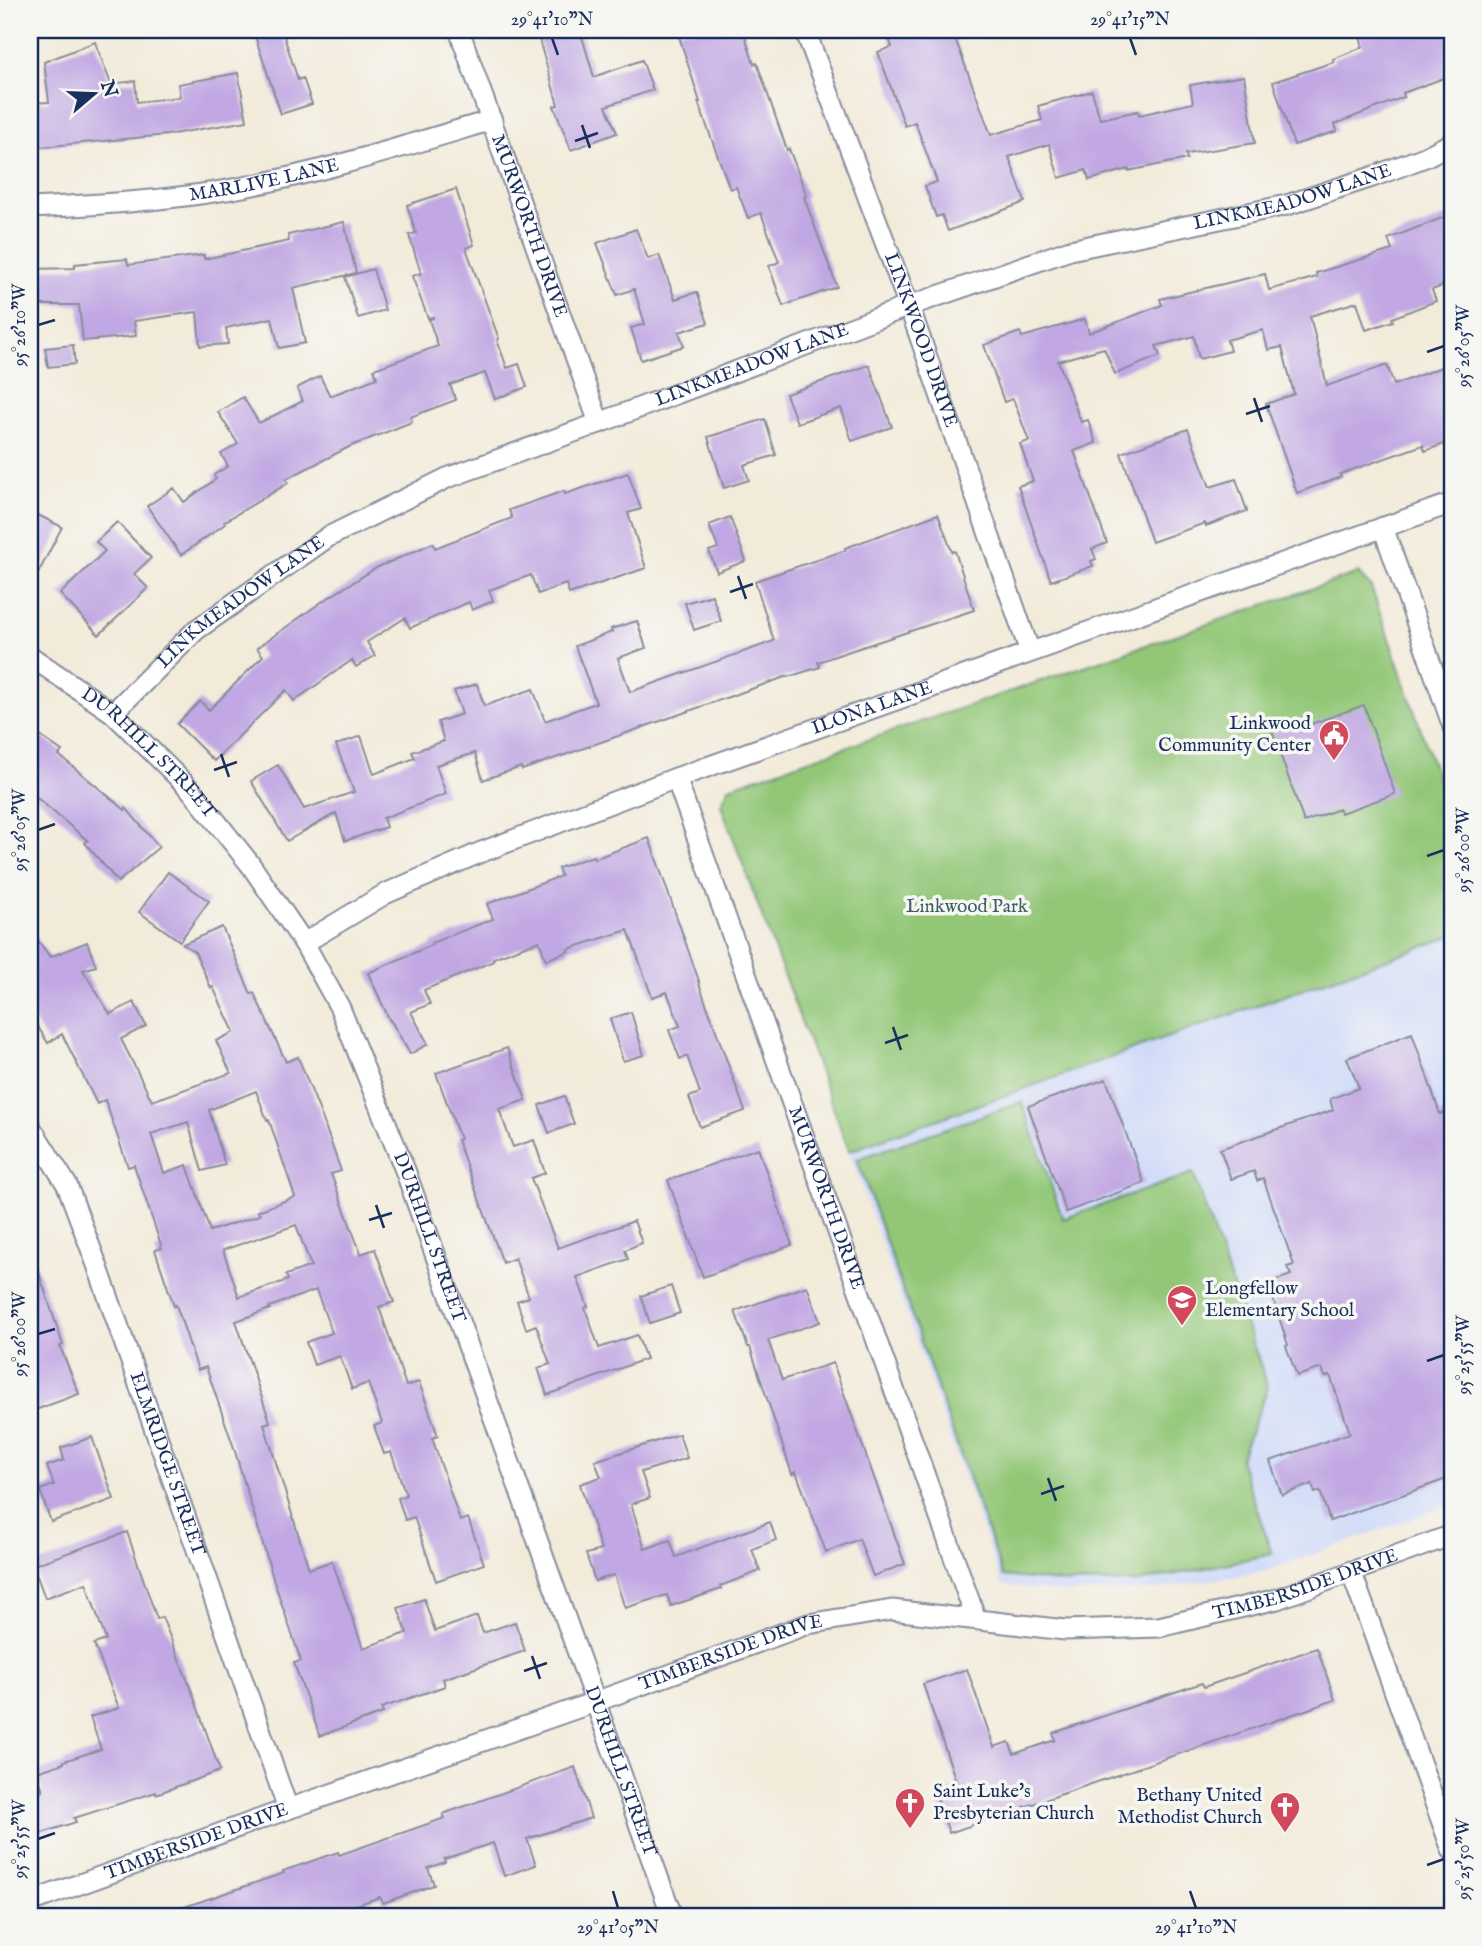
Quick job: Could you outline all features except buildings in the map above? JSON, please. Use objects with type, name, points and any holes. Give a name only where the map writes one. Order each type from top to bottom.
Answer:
[{"type":"street","name":"MURWORTH DRIVE","points":[[459,30],[599,423]]},
{"type":"street","name":"LINKWOOD DRIVE","points":[[805,30],[909,306],[1030,652]]},
{"type":"street","name":"MARLIVE LANE","points":[[30,208],[111,204],[226,190],[340,165],[492,120]]},
{"type":"street","name":"LINKMEADOW LANE","points":[[113,713],[196,631],[328,537],[447,478],[909,306],[1070,250],[1287,205],[1373,177],[1425,157],[1452,143]]},
{"type":"street","name":"ILONA LANE","points":[[304,943],[385,894],[480,853],[676,778],[1452,503]]},
{"type":"street","points":[[1383,527],[1452,724]]},
{"type":"street","name":"DURHILL STREET","points":[[30,656],[113,713],[191,790],[250,864],[304,943],[340,1008],[400,1158],[672,1916]]},
{"type":"street","name":"MURWORTH DRIVE","points":[[676,778],[976,1619]]},
{"type":"street","name":"ELMRIDGE STREET","points":[[30,1126],[67,1185],[288,1809]]},
{"type":"street","name":"TIMBERSIDE DRIVE","points":[[30,1902],[808,1624],[892,1610],[1065,1630],[1159,1627],[1277,1599],[1452,1535]]},
{"type":"street","points":[[1351,1571],[1452,1850]]},
{"type":"shaded area","name":"Longfellow Elementary School","points":[[1452,936],[1452,1504],[1266,1571],[1154,1590],[1066,1593],[1002,1585],[849,1151]]},
{"type":"green space","name":"Linkwood Park","points":[[1358,573],[1371,587],[1452,819],[1452,936],[849,1151],[721,805],[729,787]]},
{"type":"green space","points":[[1022,1102],[1063,1219],[1193,1173],[1268,1387],[1240,1459],[1272,1554],[1138,1582],[1069,1583],[1003,1576],[857,1159]]},
{"type":"place","name":"Linkwood Community Center","points":[[1334,762]]},
{"type":"place","name":"Longfellow Elementary School","points":[[1182,1327]]},
{"type":"place","name":"Saint Luke's Presbyterian Church","points":[[910,1830]]},
{"type":"place","name":"Bethany United Methodist Church","points":[[1285,1834]]}]
